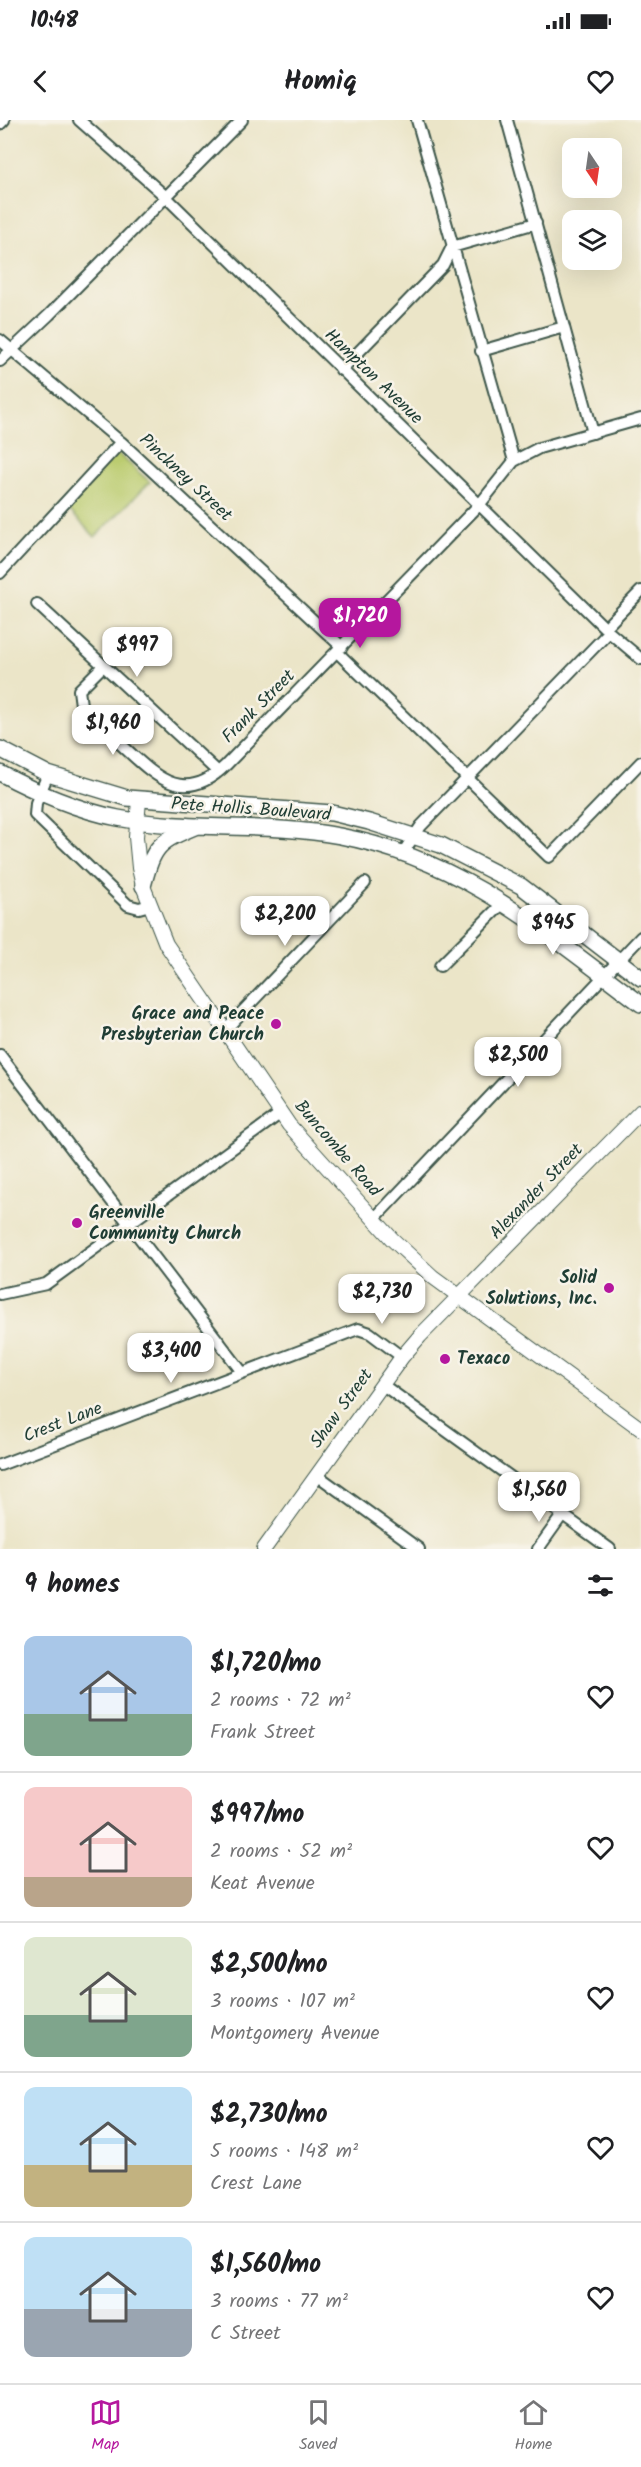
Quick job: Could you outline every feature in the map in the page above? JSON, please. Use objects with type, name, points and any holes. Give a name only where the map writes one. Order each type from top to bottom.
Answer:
[{"type":"main road","name":"Pete Hollis Boulevard","points":[[0,749],[48,774],[119,796],[139,800],[332,813],[441,845],[521,886],[641,978]]},
{"type":"main road","name":"Pete Hollis Boulevard","points":[[0,774],[40,792],[117,818],[341,836],[436,866],[504,902],[641,1004]]},
{"type":"main road","points":[[143,886],[150,861],[161,843],[199,826]]},
{"type":"street","points":[[0,124],[4,120]]},
{"type":"street","name":"Hampton Avenue","points":[[80,120],[165,196],[607,630],[641,659]]},
{"type":"street","points":[[0,361],[242,120]]},
{"type":"street","points":[[417,120],[514,461]]},
{"type":"street","points":[[507,120],[593,433]]},
{"type":"street","points":[[341,370],[443,265],[452,247],[536,223]]},
{"type":"street","points":[[481,351],[564,327]]},
{"type":"street","name":"Pinckney Street","points":[[0,340],[122,442],[339,650],[549,857],[641,762]]},
{"type":"street","name":"Frank Street","points":[[103,666],[79,690],[81,705],[94,720],[155,776],[165,781],[186,785],[205,781],[218,772],[480,504],[514,461],[539,448],[641,419]]},
{"type":"street","points":[[0,573],[122,442]]},
{"type":"street","points":[[402,854],[414,836],[641,591]]},
{"type":"street","points":[[37,604],[218,772]]},
{"type":"street","points":[[48,774],[34,808],[35,815],[128,904],[139,908],[150,905]]},
{"type":"street","name":"Buncombe Road","points":[[139,800],[136,820],[137,847],[143,886],[165,944],[289,1125],[374,1219],[433,1277],[457,1297],[641,1429]]},
{"type":"street","points":[[225,1030],[365,883]]},
{"type":"street","points":[[440,966],[504,902]]},
{"type":"street","points":[[374,1219],[641,937]]},
{"type":"street","points":[[0,1055],[5,1071],[128,1223],[242,1372]]},
{"type":"street","name":"Alexander Street","points":[[457,1297],[641,1111]]},
{"type":"street","points":[[0,1294],[46,1284],[281,1113]]},
{"type":"street","name":"Shaw Street","points":[[264,1549],[402,1357],[457,1297]]},
{"type":"street","name":"Crest Lane","points":[[0,1465],[357,1329],[370,1333],[402,1357]]},
{"type":"street","points":[[382,1384],[610,1549]]},
{"type":"street","points":[[317,1475],[419,1549]]},
{"type":"street","points":[[538,1549],[563,1515]]},
{"type":"green space","points":[[116,452],[150,482],[95,537],[65,506]]},
{"type":"place","name":"Grace and Peace Presbyterian Church","points":[[276,1024]]},
{"type":"place","name":"Greenville Community Church","points":[[77,1223]]},
{"type":"place","name":"Solid Solutions, Inc.","points":[[609,1288]]},
{"type":"place","name":"Texaco","points":[[445,1359]]}]
